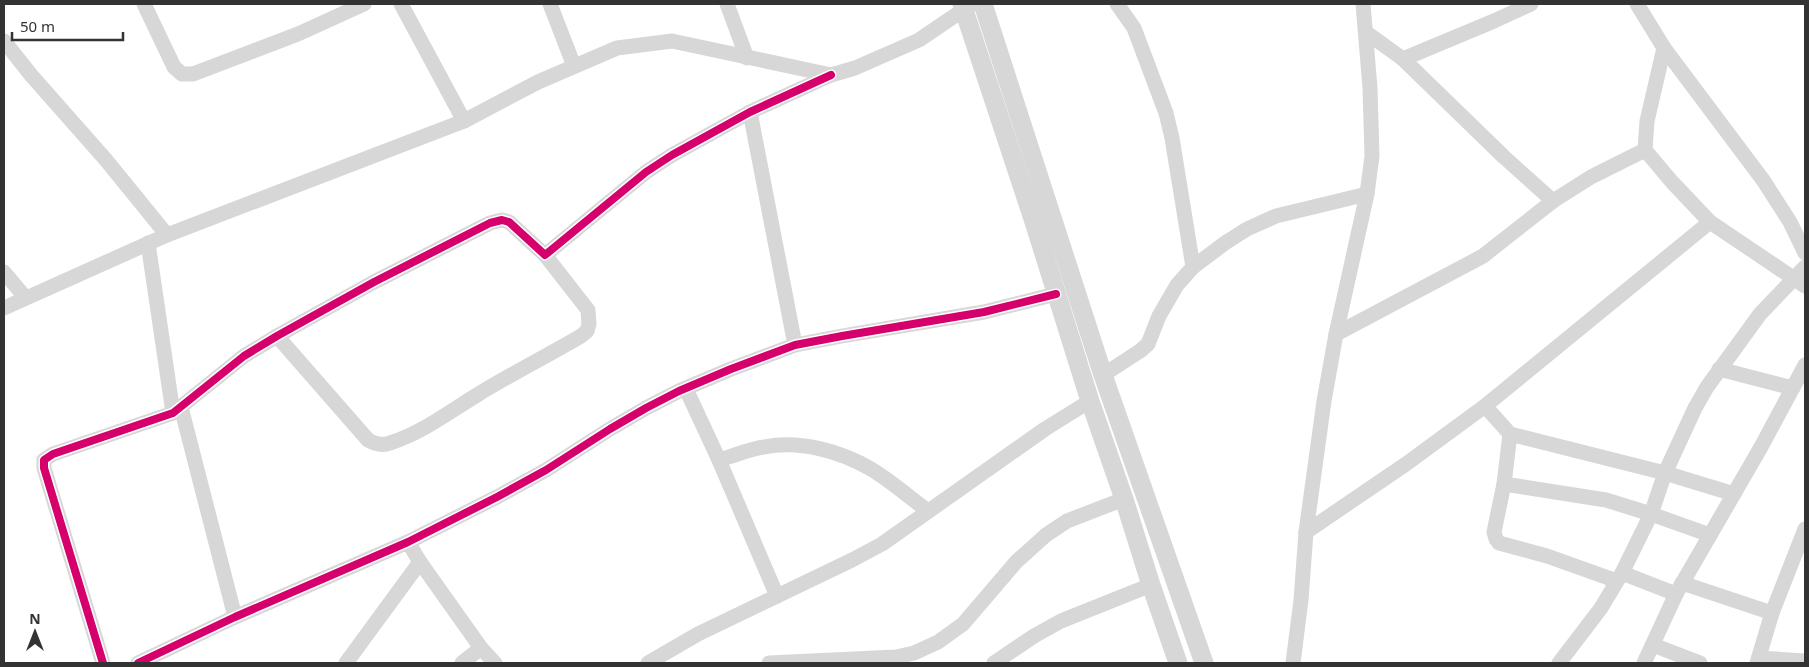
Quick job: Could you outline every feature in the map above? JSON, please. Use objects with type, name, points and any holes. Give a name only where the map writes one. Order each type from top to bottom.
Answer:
[{"type":"street","points":[[144,4],[174,68],[182,74],[193,74],[298,34],[364,4]]},
{"type":"street","points":[[401,4],[464,121]]},
{"type":"street","points":[[550,4],[574,66]]},
{"type":"street","points":[[727,4],[747,58]]},
{"type":"street","points":[[983,4],[1103,375],[1204,663]]},
{"type":"street","points":[[1117,4],[1134,28],[1166,114],[1172,138],[1193,267]]},
{"type":"street","points":[[1293,663],[1301,600],[1306,532],[1324,401],[1336,334],[1367,194],[1372,156],[1367,33],[1363,4]]},
{"type":"street","points":[[1403,59],[1531,4]]},
{"type":"street","points":[[1637,4],[1664,48],[1763,180],[1798,223],[1805,253]]},
{"type":"street","points":[[545,256],[646,172],[672,155],[750,112],[831,75],[855,68],[919,40],[966,5],[1090,401],[1126,503],[1151,585],[1178,663]]},
{"type":"street","points":[[1367,33],[1403,59],[1504,158],[1553,201]]},
{"type":"street","points":[[4,41],[31,75],[106,160],[167,235]]},
{"type":"street","points":[[4,308],[167,235],[464,121],[538,82],[618,48],[672,41],[831,75]]},
{"type":"street","points":[[1559,663],[1601,608],[1620,577],[1651,514],[1665,473],[1695,408],[1719,369],[1760,314],[1802,277],[1710,222],[1644,150],[1647,121],[1664,48]]},
{"type":"street","points":[[750,112],[795,346]]},
{"type":"street","points":[[1336,334],[1483,256],[1553,201],[1592,177],[1644,150]]},
{"type":"street","points":[[1103,375],[1148,344],[1168,299],[1193,267],[1224,243],[1247,229],[1276,216],[1367,194]]},
{"type":"street","points":[[103,663],[44,468],[44,460],[53,454],[177,410],[244,356],[277,336],[374,282],[490,223],[502,220],[509,222],[545,256],[588,310],[589,319],[587,331],[582,336],[484,390],[421,430],[381,445],[368,440],[277,336]]},
{"type":"street","points":[[1306,532],[1406,464],[1485,406],[1710,222]]},
{"type":"street","points":[[148,243],[177,410],[235,616]]},
{"type":"street","points":[[4,272],[25,298]]},
{"type":"street","points":[[138,663],[235,616],[408,542],[546,470],[610,429],[686,388],[795,346],[884,328],[984,312],[1056,294]]},
{"type":"street","points":[[1644,663],[1679,588],[1794,388],[1805,365]]},
{"type":"street","points":[[1719,369],[1794,388]]},
{"type":"street","points":[[686,388],[777,596]]},
{"type":"street","points":[[648,663],[698,634],[882,544],[1045,429],[1090,401]]},
{"type":"street","points":[[1485,406],[1510,434],[1665,473],[1734,494]]},
{"type":"street","points":[[1510,434],[1504,484],[1494,532],[1499,543],[1620,577],[1679,588],[1772,613]]},
{"type":"street","points":[[719,460],[762,447],[779,445],[808,446],[836,453],[872,470],[928,511]]},
{"type":"street","points":[[1504,484],[1606,500],[1710,535]]},
{"type":"street","points":[[769,663],[896,657],[914,653],[938,642],[963,624],[1016,562],[1046,535],[1067,521],[1126,503],[1148,500]]},
{"type":"street","points":[[1805,529],[1772,613],[1758,661],[1805,661]]},
{"type":"street","points":[[408,542],[481,648],[495,663]]},
{"type":"street","points":[[346,663],[420,562]]},
{"type":"street","points":[[994,663],[1034,636],[1061,621],[1151,585]]},
{"type":"street","points":[[1653,645],[1700,663]]},
{"type":"street","points":[[462,663],[481,648]]},
{"type":"cycle path","points":[[103,663],[44,468],[44,460],[53,454],[173,413],[244,356],[277,336],[374,282],[490,223],[502,220],[509,222],[545,255],[646,172],[672,155],[750,112],[831,75]]},
{"type":"cycle path","points":[[138,663],[235,617],[408,542],[546,470],[646,408],[679,391],[731,369],[795,345],[984,312],[1056,294]]}]
